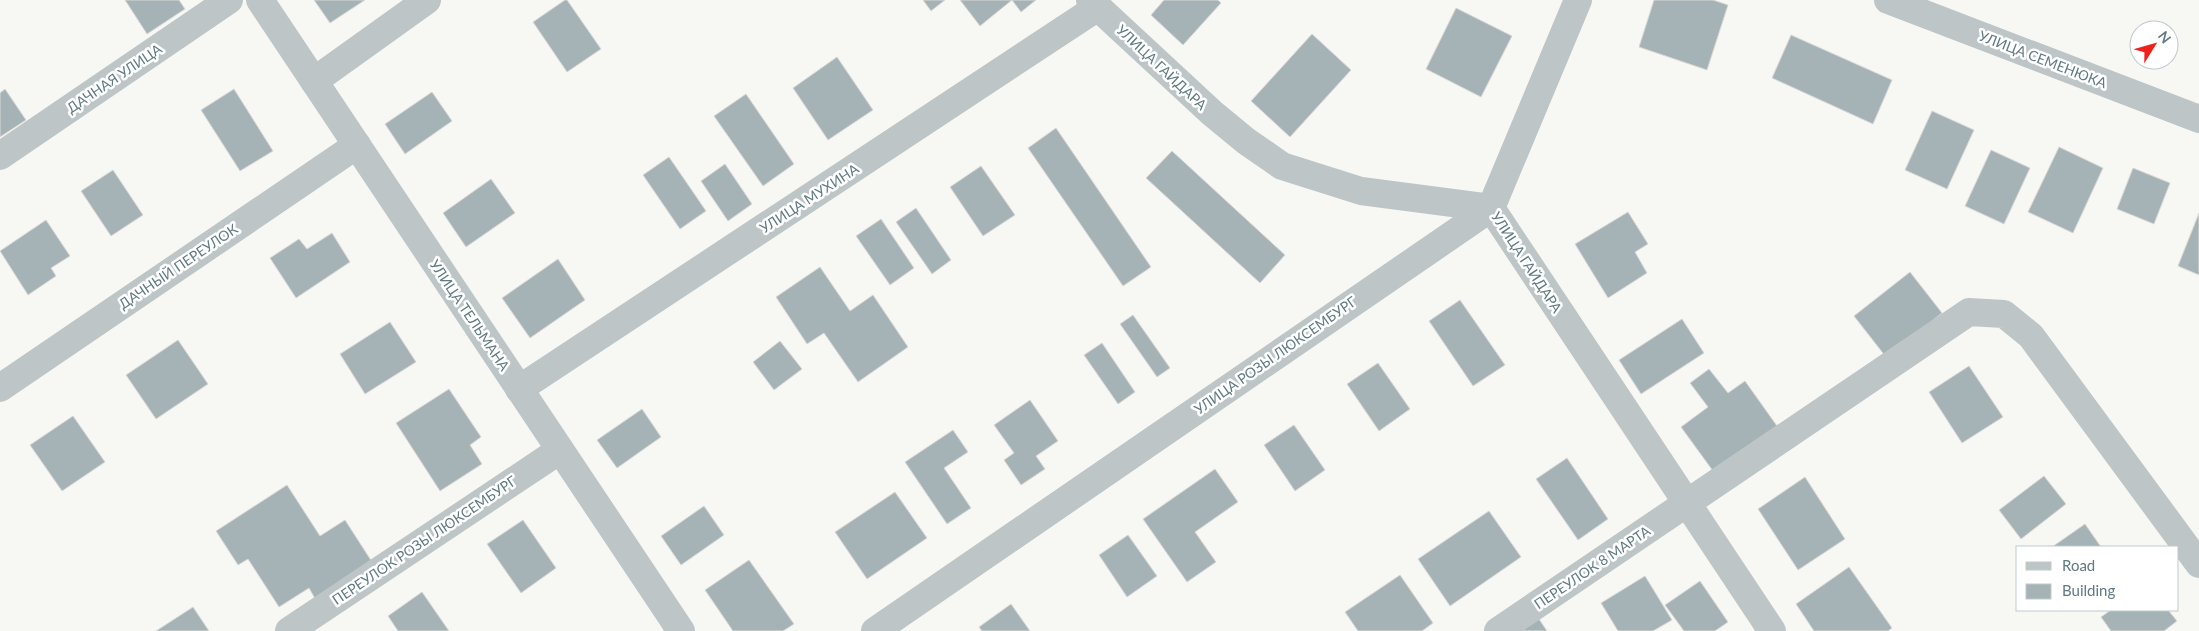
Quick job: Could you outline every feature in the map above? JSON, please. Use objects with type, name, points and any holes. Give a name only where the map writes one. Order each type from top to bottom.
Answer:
[{"type":"street","name":"ДАЧНАЯ УЛИЦА","points":[[0,156],[229,0]]},
{"type":"street","name":"УЛИЦА ТЕЛЬМАНА","points":[[260,0],[681,631]]},
{"type":"street","points":[[314,81],[427,0]]},
{"type":"street","points":[[1490,208],[1578,0]]},
{"type":"street","name":"УЛИЦА СЕМЕНЮКА","points":[[1888,0],[2199,119]]},
{"type":"street","name":"УЛИЦА ГАЙДАРА","points":[[1094,3],[1212,113],[1246,141],[1282,166],[1361,191],[1490,208],[1772,631]]},
{"type":"street","name":"УЛИЦА МУХИНА","points":[[520,390],[1094,3]]},
{"type":"street","name":"ДАЧНЫЙ ПЕРЕУЛОК","points":[[0,388],[357,145]]},
{"type":"street","name":"УЛИЦА РОЗЫ ЛЮКСЕМБУРГ","points":[[875,631],[1490,208]]},
{"type":"street","name":"ПЕРЕУЛОК 8 МАРТА","points":[[1498,631],[1685,502],[1969,312],[2004,314],[2031,336],[2199,564]]},
{"type":"street","name":"ПЕРЕУЛОК РОЗЫ ЛЮКСЕМБУРГ","points":[[289,631],[560,450]]},
{"type":"building","points":[[125,0],[179,0],[185,9],[147,34]]},
{"type":"building","points":[[314,0],[365,0],[330,23]]},
{"type":"building","points":[[567,0],[601,49],[567,72],[533,22]]},
{"type":"building","points":[[923,0],[945,0],[931,11]]},
{"type":"building","points":[[960,0],[1012,0],[980,26]]},
{"type":"building","points":[[1012,0],[1036,0],[1021,12]]},
{"type":"building","points":[[1164,0],[1218,0],[1221,3],[1183,45],[1151,15]]},
{"type":"building","points":[[1654,0],[1713,0],[1728,5],[1707,70],[1639,47]]},
{"type":"building","points":[[1456,8],[1512,36],[1481,97],[1426,69]]},
{"type":"building","points":[[1312,34],[1351,70],[1290,137],[1251,101]]},
{"type":"building","points":[[1791,35],[1892,80],[1873,124],[1772,78]]},
{"type":"building","points":[[837,57],[873,110],[828,140],[793,88]]},
{"type":"building","points":[[5,89],[26,120],[0,137],[0,93]]},
{"type":"building","points":[[234,89],[273,151],[240,171],[201,110]]},
{"type":"building","points":[[432,92],[452,121],[405,154],[385,124]]},
{"type":"building","points":[[746,94],[794,164],[763,186],[714,116]]},
{"type":"building","points":[[1932,111],[1974,130],[1947,189],[1905,170]]},
{"type":"building","points":[[1056,128],[1151,267],[1123,286],[1028,148]]},
{"type":"building","points":[[2059,147],[2103,168],[2073,233],[2028,212]]},
{"type":"building","points":[[1991,150],[2030,168],[2004,224],[1965,206]]},
{"type":"building","points":[[1172,151],[1285,255],[1260,283],[1146,178]]},
{"type":"building","points":[[669,157],[706,211],[680,229],[643,175]]},
{"type":"building","points":[[725,164],[752,204],[728,221],[701,181]]},
{"type":"building","points":[[981,166],[1015,215],[983,236],[950,187]]},
{"type":"building","points":[[2133,168],[2170,183],[2154,224],[2117,209]]},
{"type":"building","points":[[113,170],[143,215],[111,236],[81,191]]},
{"type":"building","points":[[491,179],[515,213],[466,247],[443,213]]},
{"type":"building","points":[[916,208],[951,260],[932,274],[896,222]]},
{"type":"building","points":[[1628,212],[1648,244],[1635,252],[1647,273],[1608,298],[1575,244]]},
{"type":"building","points":[[2199,213],[2199,275],[2178,266]]},
{"type":"building","points":[[881,219],[914,268],[890,285],[856,236]]},
{"type":"building","points":[[46,220],[70,256],[51,268],[56,276],[28,295],[0,251]]},
{"type":"building","points":[[332,233],[350,262],[296,298],[270,258],[299,239],[307,249]]},
{"type":"building","points":[[558,259],[585,300],[530,338],[502,298]]},
{"type":"building","points":[[820,267],[850,311],[873,295],[908,347],[858,382],[824,333],[807,344],[776,297]]},
{"type":"building","points":[[1910,272],[1942,313],[1886,357],[1854,316]]},
{"type":"building","points":[[1460,300],[1505,365],[1473,386],[1429,321]]},
{"type":"building","points":[[1133,315],[1170,368],[1157,377],[1120,324]]},
{"type":"building","points":[[1682,319],[1704,353],[1641,394],[1619,360]]},
{"type":"building","points":[[390,322],[416,362],[365,394],[340,354]]},
{"type":"building","points":[[178,340],[208,384],[156,419],[126,375]]},
{"type":"building","points":[[780,341],[802,369],[774,390],[753,362]]},
{"type":"building","points":[[1102,343],[1135,392],[1118,404],[1084,355]]},
{"type":"building","points":[[1378,363],[1410,409],[1379,431],[1347,384]]},
{"type":"building","points":[[1969,366],[2003,417],[1962,443],[1929,392]]},
{"type":"building","points":[[1709,369],[1728,393],[1745,381],[1777,426],[1713,471],[1681,427],[1708,407],[1690,383]]},
{"type":"building","points":[[449,389],[481,437],[470,445],[482,464],[440,491],[396,423]]},
{"type":"building","points":[[1030,400],[1058,441],[1036,456],[1045,469],[1021,485],[1004,460],[1014,453],[994,425]]},
{"type":"building","points":[[642,409],[661,437],[617,468],[597,440]]},
{"type":"building","points":[[73,416],[105,462],[62,491],[30,445]]},
{"type":"building","points":[[1294,425],[1325,470],[1295,491],[1264,445]]},
{"type":"building","points":[[953,430],[968,452],[944,468],[971,508],[947,524],[905,462]]},
{"type":"building","points":[[1567,458],[1608,519],[1578,540],[1536,479]]},
{"type":"building","points":[[1215,469],[1238,502],[1195,532],[1216,562],[1187,582],[1143,519]]},
{"type":"building","points":[[2044,476],[2066,504],[2021,539],[1999,510]]},
{"type":"building","points":[[1805,477],[1845,539],[1798,570],[1758,509]]},
{"type":"building","points":[[287,485],[320,536],[345,520],[374,565],[317,602],[309,588],[279,607],[248,559],[238,565],[216,531]]},
{"type":"building","points":[[895,492],[927,538],[867,579],[835,532]]},
{"type":"building","points":[[704,506],[724,535],[681,565],[661,536]]},
{"type":"building","points":[[1489,511],[1521,557],[1450,606],[1418,559]]},
{"type":"building","points":[[523,520],[556,568],[521,593],[487,544]]},
{"type":"building","points":[[2085,524],[2100,546],[2053,546]]},
{"type":"building","points":[[1128,535],[1157,576],[1127,597],[1099,555]]},
{"type":"building","points":[[749,560],[794,624],[783,631],[733,631],[705,590]]},
{"type":"building","points":[[1849,567],[1892,628],[1888,631],[1814,631],[1796,604]]},
{"type":"building","points":[[1400,575],[1433,623],[1422,631],[1358,631],[1345,612]]},
{"type":"building","points":[[1645,576],[1672,620],[1653,631],[1618,631],[1601,603]]},
{"type":"building","points":[[1700,581],[1728,622],[1715,631],[1684,631],[1665,605]]},
{"type":"building","points":[[422,592],[449,631],[398,631],[388,616]]},
{"type":"building","points":[[1011,604],[1030,631],[982,631],[979,627]]},
{"type":"building","points":[[193,607],[209,631],[156,631]]},
{"type":"building","points":[[2110,611],[2169,611],[2177,621],[2164,631],[2111,631],[2101,617]]},
{"type":"building","points":[[1539,619],[1547,631],[1520,631]]}]
